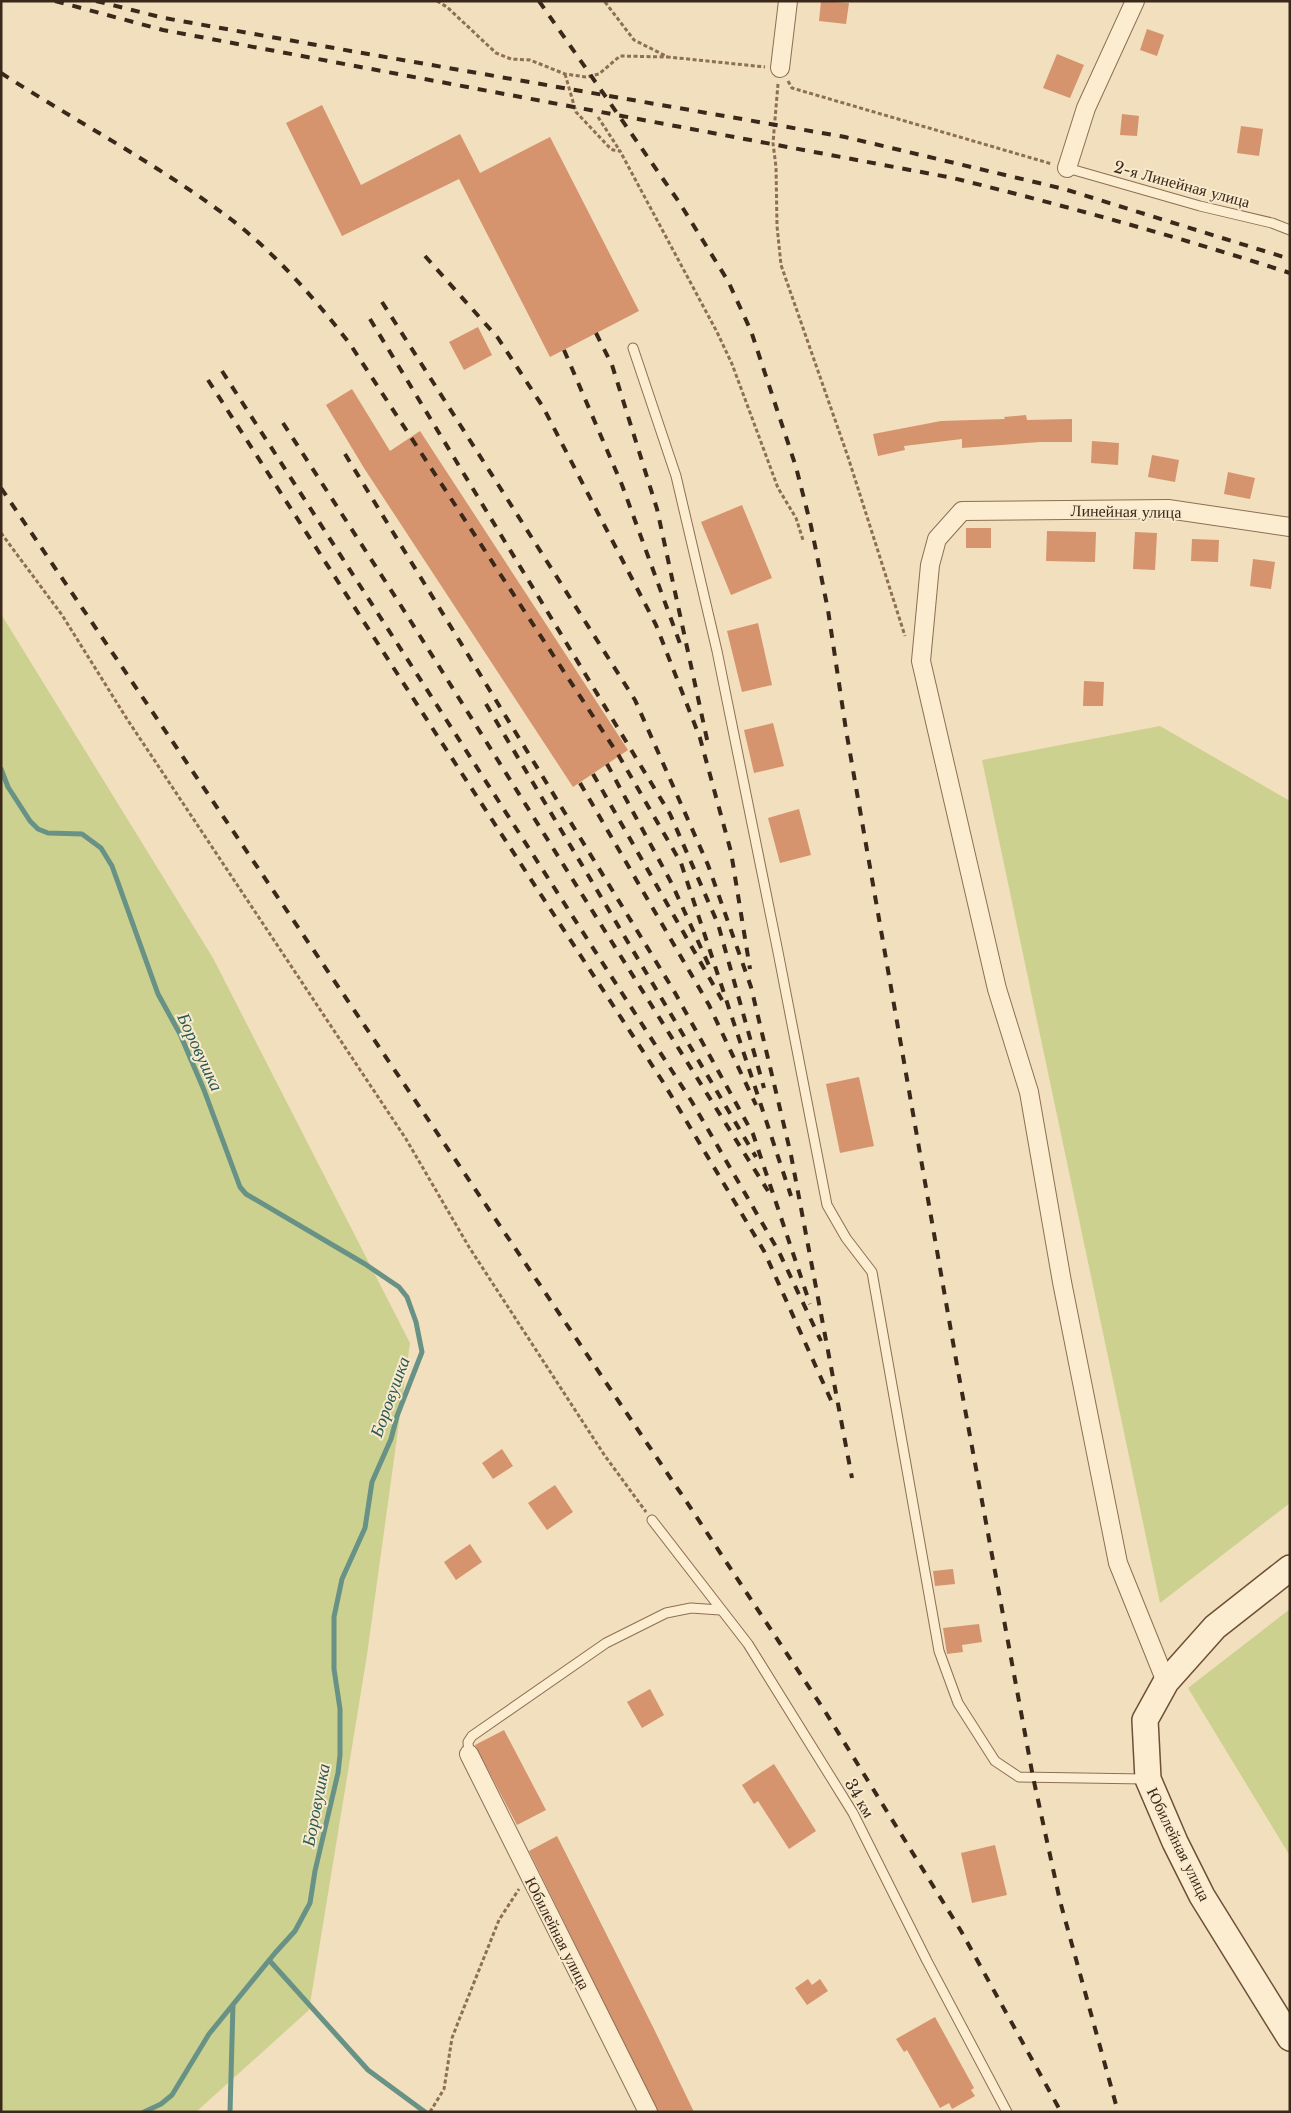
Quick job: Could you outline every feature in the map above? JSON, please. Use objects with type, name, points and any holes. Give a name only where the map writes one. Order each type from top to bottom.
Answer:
[{"type":"main road","name":"Юбилейная улица","points":[[1290,1568],[1215,1627],[1166,1682],[1145,1720],[1148,1779],[1175,1842],[1202,1896],[1290,2038]]},
{"type":"street","points":[[780,68],[788,1]]},
{"type":"street","points":[[1067,168],[1086,108],[1135,1]]},
{"type":"street","name":"Линейная улица","points":[[921,661],[930,565],[937,539],[962,512],[1168,509],[1290,527]]},
{"type":"street","points":[[921,661],[997,990],[1029,1092],[1062,1282],[1118,1563],[1166,1682]]},
{"type":"street","name":"Юбилейная улица","points":[[469,1754],[648,2112]]},
{"type":"lane","name":"2-я Линейная улица","points":[[1067,168],[1200,206],[1272,223],[1290,230]]},
{"type":"lane","points":[[633,348],[676,476],[717,652],[827,1205],[846,1238],[872,1272],[939,1651],[958,1704],[995,1761],[1019,1777],[1148,1779]]},
{"type":"lane","name":"34 км","points":[[652,1520],[748,1644],[853,1813],[927,1961],[1007,2112]]},
{"type":"lane","points":[[469,1754],[468,1742],[472,1736],[606,1643],[666,1613],[691,1608],[720,1610]]},
{"type":"path","points":[[437,1],[447,7],[496,53],[511,59],[535,61],[565,74],[586,77],[599,74],[620,56],[668,57],[780,68]]},
{"type":"path","points":[[605,2],[634,40],[668,57]]},
{"type":"path","points":[[780,68],[792,88],[1067,168]]},
{"type":"path","points":[[780,68],[773,143],[781,265],[848,457],[903,632],[921,661]]},
{"type":"path","points":[[565,74],[576,112],[580,119],[612,150],[620,151]]},
{"type":"path","points":[[598,117],[620,151],[717,332],[732,364],[778,488],[796,518],[802,540]]},
{"type":"path","points":[[1,533],[62,615],[127,719],[406,1139],[468,1247],[599,1444],[605,1456],[652,1520]]},
{"type":"path","points":[[430,2112],[444,2089],[452,2038],[499,1920],[528,1873]]},
{"type":"green space","points":[[1,614],[213,958],[410,1343],[367,1655],[309,2010],[196,2112],[8,2112],[1,2110]]},
{"type":"green space","points":[[1160,726],[1290,801],[1290,1503],[1160,1603],[982,760]]},
{"type":"green space","points":[[1290,1609],[1290,1856],[1188,1688]]},
{"type":"building","points":[[821,1],[849,3],[846,24],[819,21]]},
{"type":"building","points":[[1147,29],[1164,35],[1157,56],[1140,50]]},
{"type":"building","points":[[1057,54],[1084,65],[1070,98],[1043,88]]},
{"type":"building","points":[[322,105],[361,185],[460,134],[480,173],[550,137],[639,311],[550,357],[459,179],[342,236],[286,123]]},
{"type":"building","points":[[1122,114],[1139,116],[1137,136],[1120,135]]},
{"type":"building","points":[[1241,126],[1263,129],[1259,156],[1237,153]]},
{"type":"building","points":[[478,327],[492,355],[464,370],[449,342]]},
{"type":"building","points":[[352,389],[390,451],[420,431],[628,750],[573,787],[364,468],[326,405]]},
{"type":"building","points":[[1026,415],[1027,420],[1072,419],[1072,442],[1040,442],[962,448],[962,439],[904,446],[905,450],[878,456],[873,434],[941,421],[1005,419],[1004,417]]},
{"type":"building","points":[[1092,441],[1119,443],[1118,465],[1091,463]]},
{"type":"building","points":[[1152,455],[1179,460],[1175,482],[1148,477]]},
{"type":"building","points":[[1228,472],[1255,478],[1250,499],[1224,494]]},
{"type":"building","points":[[742,505],[772,578],[731,595],[701,522]]},
{"type":"building","points":[[966,528],[991,528],[991,548],[966,548]]},
{"type":"building","points":[[1047,531],[1096,532],[1095,562],[1046,561]]},
{"type":"building","points":[[1135,532],[1157,533],[1155,570],[1133,569]]},
{"type":"building","points":[[1192,539],[1219,540],[1218,562],[1191,561]]},
{"type":"building","points":[[1253,559],[1275,562],[1271,589],[1250,586]]},
{"type":"building","points":[[758,623],[772,685],[742,692],[727,631]]},
{"type":"building","points":[[1084,681],[1104,682],[1103,706],[1083,706]]},
{"type":"building","points":[[773,723],[784,766],[754,773],[744,730]]},
{"type":"building","points":[[799,809],[811,855],[780,863],[768,818]]},
{"type":"building","points":[[859,1077],[874,1146],[840,1153],[826,1084]]},
{"type":"building","points":[[502,1449],[513,1466],[493,1479],[482,1463]]},
{"type":"building","points":[[555,1485],[573,1512],[547,1530],[528,1503]]},
{"type":"building","points":[[470,1544],[482,1562],[456,1580],[444,1562]]},
{"type":"building","points":[[953,1569],[955,1584],[935,1586],[933,1571]]},
{"type":"building","points":[[979,1624],[982,1642],[962,1645],[963,1652],[947,1654],[943,1628]]},
{"type":"building","points":[[650,1689],[664,1715],[642,1728],[627,1702]]},
{"type":"building","points":[[504,1730],[546,1810],[517,1825],[475,1745]]},
{"type":"building","points":[[774,1764],[816,1831],[789,1849],[758,1801],[754,1804],[742,1785]]},
{"type":"building","points":[[557,1836],[694,2112],[658,2112],[529,1851]]},
{"type":"building","points":[[995,1845],[1007,1895],[972,1903],[961,1853]]},
{"type":"building","points":[[808,1979],[812,1985],[820,1979],[828,1991],[807,2005],[795,1988]]},
{"type":"building","points":[[935,2017],[974,2088],[971,2090],[975,2096],[952,2109],[949,2103],[940,2108],[907,2050],[904,2052],[896,2039]]},
{"type":"waterway","name":"Боровушка","points":[[1,769],[8,787],[30,821],[38,829],[48,833],[82,834],[101,848],[112,866],[158,994],[180,1034],[204,1090],[240,1187],[246,1194],[365,1264],[399,1287],[407,1297],[416,1322],[422,1352],[397,1416],[391,1439],[372,1482],[365,1528],[342,1579],[334,1617],[334,1669],[340,1709],[340,1755],[338,1773],[315,1871],[310,1903],[295,1931],[209,2034],[172,2095],[161,2104],[144,2112]]},
{"type":"waterway","points":[[269,1960],[368,2070],[425,2112]]},
{"type":"waterway","points":[[230,2112],[233,2005]]},
{"type":"railway","points":[[55,1],[163,30],[953,178],[1122,222],[1290,273]]},
{"type":"railway","points":[[96,1],[164,18],[845,137],[1064,189],[1290,259]]},
{"type":"railway","points":[[539,1],[679,202],[728,281],[751,331],[796,467],[811,526],[828,610],[846,730],[958,1371],[1033,1777],[1060,1901],[1118,2112]]},
{"type":"railway","points":[[1,73],[147,162],[232,220],[295,278],[350,344],[619,756],[681,863],[791,1196]]},
{"type":"railway","points":[[425,256],[498,338],[543,407],[656,625],[700,738],[731,852],[750,969]]},
{"type":"railway","points":[[382,302],[635,700],[708,865],[751,987],[791,1155],[852,1478]]},
{"type":"railway","points":[[370,319],[670,814],[718,924],[764,1088]]},
{"type":"railway","points":[[596,333],[612,365],[657,509],[708,744]]},
{"type":"railway","points":[[564,350],[622,485],[682,649]]},
{"type":"railway","points":[[222,371],[692,1102],[779,1252],[821,1341]]},
{"type":"railway","points":[[208,380],[663,1082],[764,1251],[834,1407]]},
{"type":"railway","points":[[283,423],[398,601],[768,1191]]},
{"type":"railway","points":[[345,454],[674,991],[753,1134],[810,1304]]},
{"type":"railway","points":[[1,488],[684,1498],[826,1713],[961,1931],[1061,2112]]},
{"type":"railway","points":[[486,704],[756,1157]]},
{"type":"railway","points":[[607,764],[672,884],[711,970]]},
{"type":"railway","points":[[593,774],[722,1000]]},
{"type":"railway","points":[[580,783],[709,1005],[756,1105]]}]
